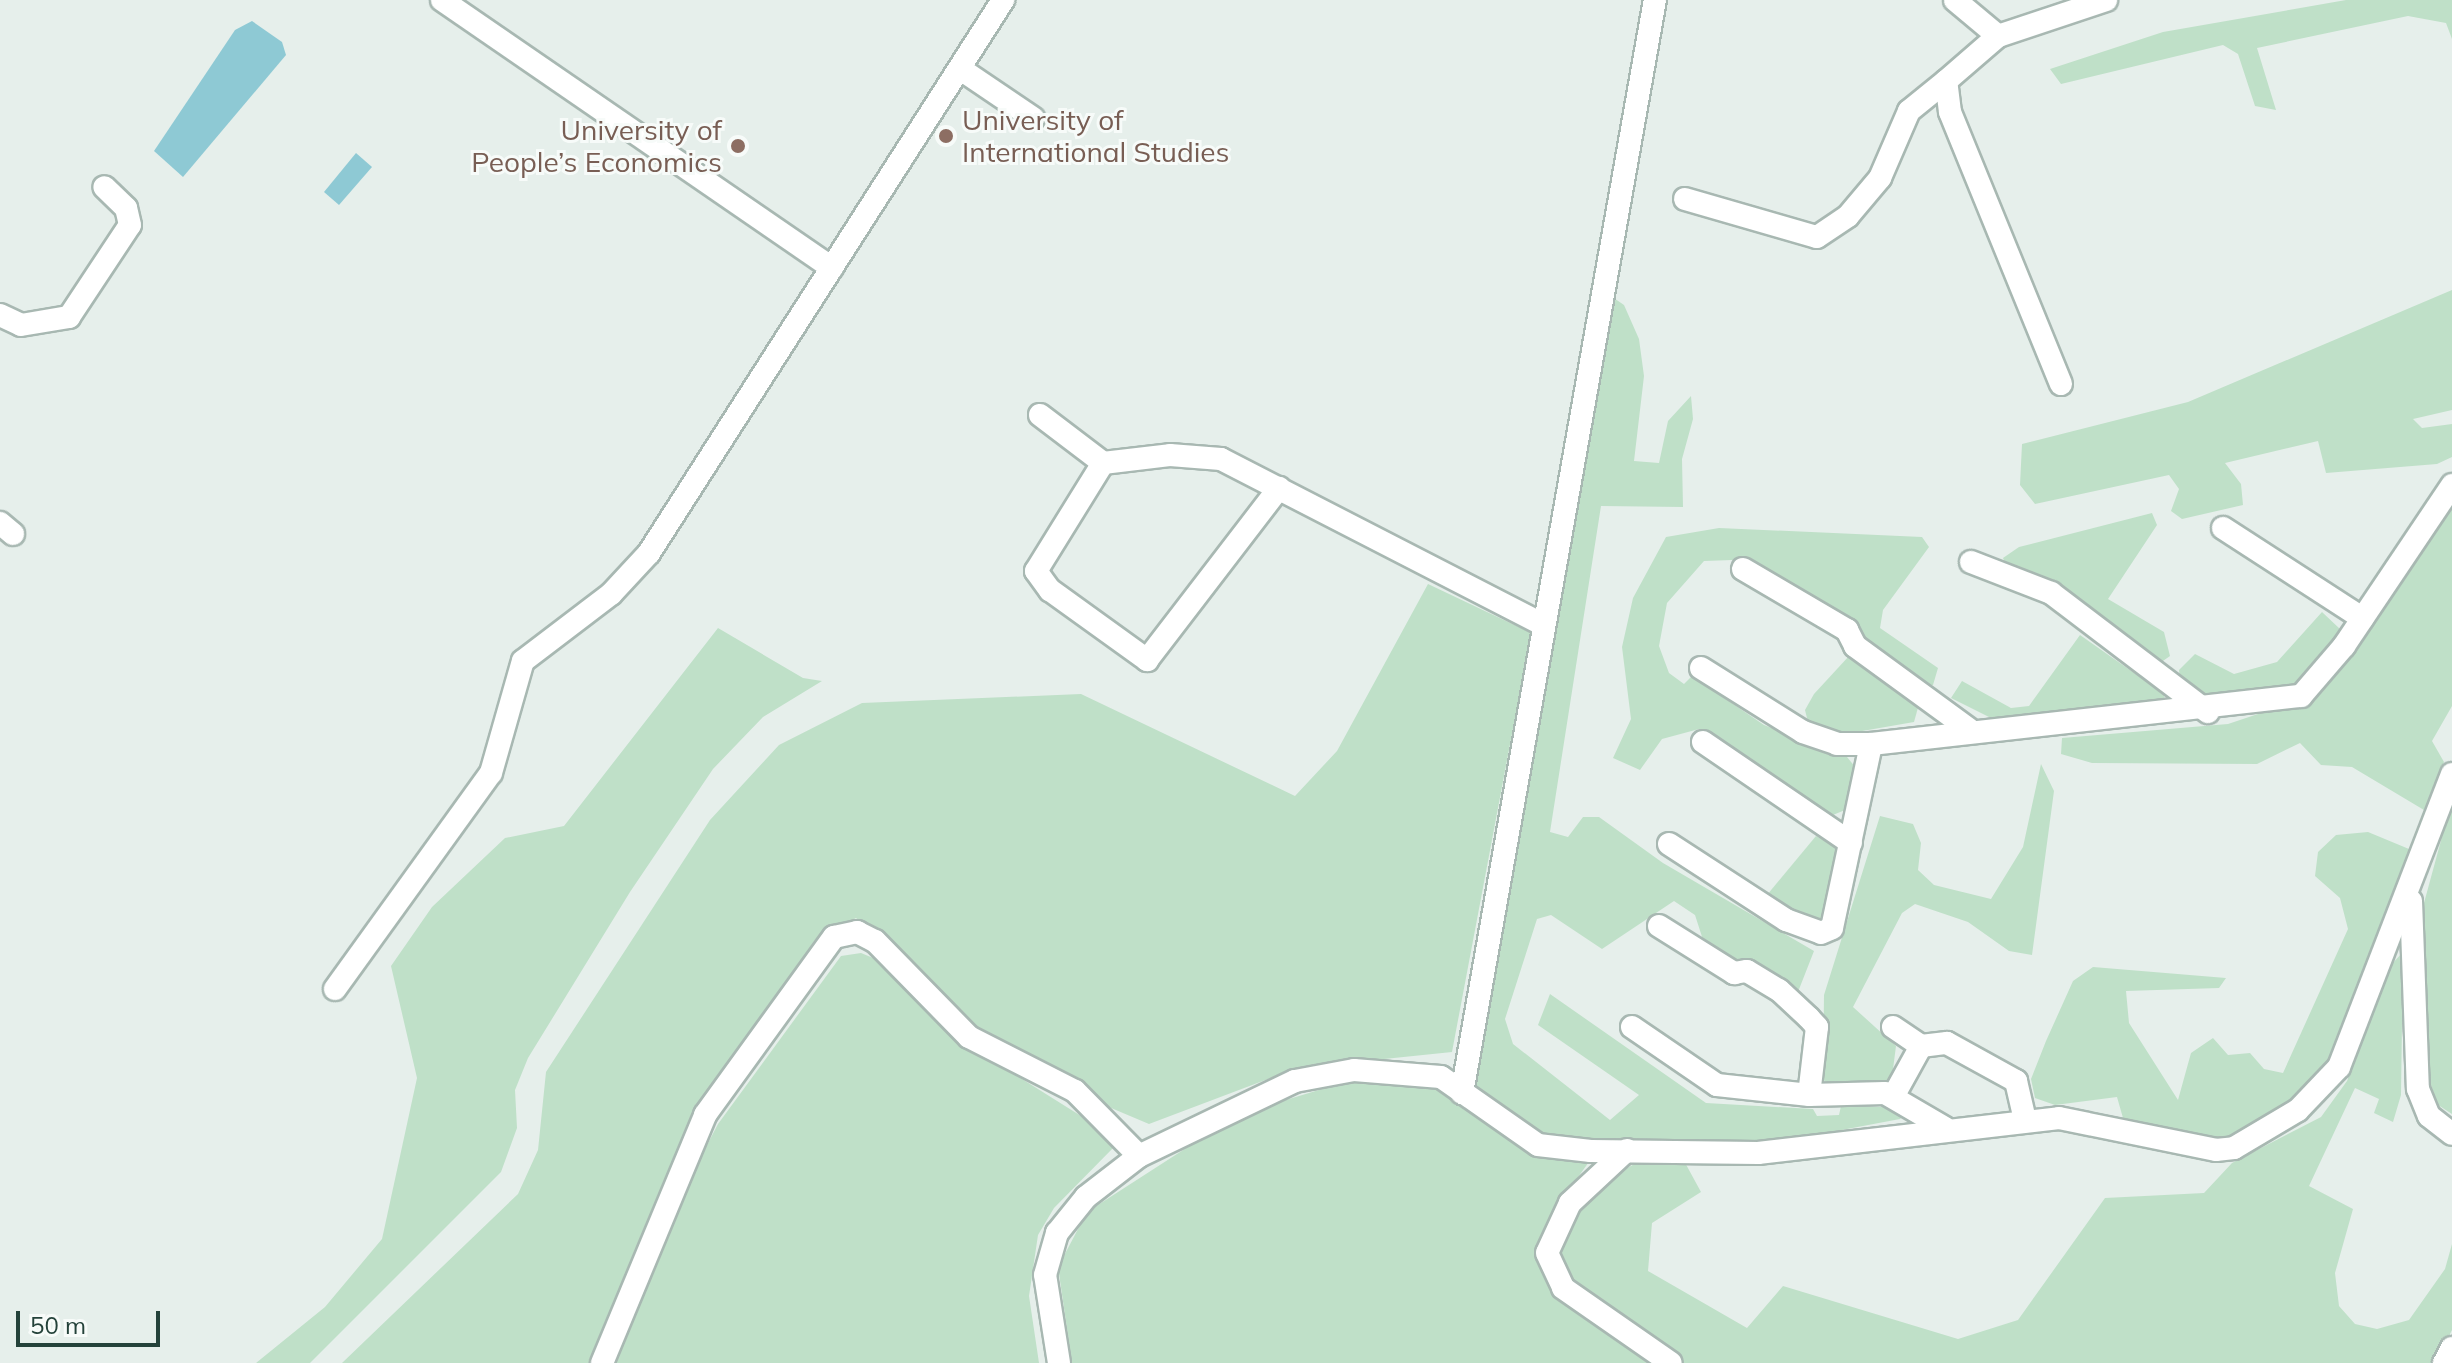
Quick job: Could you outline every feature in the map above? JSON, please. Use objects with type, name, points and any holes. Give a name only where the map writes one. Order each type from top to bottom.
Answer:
[{"type":"street","points":[[442,0],[832,268]]},
{"type":"street","points":[[335,989],[491,773],[523,661],[611,594],[649,553],[962,70],[1003,0]]},
{"type":"street","points":[[1462,1093],[1655,0]]},
{"type":"street","points":[[1955,0],[1998,36]]},
{"type":"street","points":[[1685,199],[1817,237],[1848,216],[1880,178],[1909,111],[1998,36],[2106,0]]},
{"type":"street","points":[[962,70],[1033,118]]},
{"type":"street","points":[[1946,81],[1950,112],[2061,384]]},
{"type":"street","points":[[0,315],[21,325],[69,317],[130,225],[126,208],[104,187]]},
{"type":"street","points":[[1040,415],[1103,463],[1194,454],[1221,459],[1544,625]]},
{"type":"street","points":[[1103,463],[1036,571],[1050,590],[1147,660],[1279,488]]},
{"type":"street","points":[[1701,668],[1803,732],[1837,744],[1871,744],[1969,729],[2208,712],[2301,696],[2362,618],[2452,485]]},
{"type":"street","points":[[2223,528],[2362,618]]},
{"type":"street","points":[[1971,562],[2051,593],[2208,712]]},
{"type":"street","points":[[1743,569],[1847,630],[1855,646],[1969,729]]},
{"type":"street","points":[[1703,742],[1851,843]]},
{"type":"street","points":[[1669,844],[1786,920],[1821,933],[1839,919],[1871,744]]},
{"type":"street","points":[[1059,1363],[1045,1275],[1057,1233],[1086,1197],[1139,1156],[1295,1081],[1354,1070],[1441,1077],[1538,1145],[1627,1150],[1758,1153],[2025,1119],[2129,1128],[2216,1150],[2264,1131],[2298,1110],[2339,1067],[2411,893],[2452,774]]},
{"type":"street","points":[[2411,893],[2418,1089],[2429,1116],[2452,1134]]},
{"type":"street","points":[[1659,926],[1734,973],[1747,971],[1779,990],[1817,1027],[1809,1095]]},
{"type":"street","points":[[602,1363],[705,1115],[834,937],[857,932],[875,941],[969,1037],[1075,1091],[1139,1156]]},
{"type":"street","points":[[1632,1027],[1717,1085],[1809,1095],[1894,1095],[1945,1128]]},
{"type":"street","points":[[1893,1027],[1921,1046],[1947,1043],[2016,1081],[2025,1119]]},
{"type":"street","points":[[1894,1095],[1921,1046]]},
{"type":"street","points":[[1627,1150],[1570,1203],[1547,1253],[1563,1288],[1671,1363]]},
{"type":"street","points":[[2444,1363],[2452,1348]]},
{"type":"green space","points":[[2346,0],[2452,0],[2452,39],[2446,23],[2408,16],[2257,48],[2276,110],[2255,106],[2238,54],[2223,45],[2061,84],[2050,69],[2163,32]]},
{"type":"green space","points":[[2452,290],[2452,410],[2413,419],[2422,428],[2452,424],[2452,457],[2437,464],[2326,473],[2318,441],[2225,463],[2241,484],[2243,505],[2182,519],[2171,511],[2179,489],[2169,475],[2035,504],[2020,485],[2022,444],[2188,402]]},
{"type":"green space","points":[[1605,292],[1624,305],[1639,339],[1644,376],[1634,461],[1659,463],[1668,421],[1691,396],[1693,419],[1682,459],[1683,507],[1601,506],[1550,832],[1568,837],[1583,817],[1599,817],[1663,863],[1814,951],[1796,997],[1704,943],[1695,915],[1674,901],[1602,949],[1551,915],[1537,919],[1505,1019],[1513,1044],[1610,1120],[1639,1095],[1538,1025],[1550,994],[1706,1103],[1813,1109],[1817,1116],[1839,1115],[1841,1106],[1888,1107],[1906,1113],[1900,1119],[1772,1143],[1540,1140],[1468,1090]]},
{"type":"green space","points":[[2452,506],[2452,706],[2432,741],[2444,762],[2424,810],[2352,767],[2321,765],[2300,743],[2257,764],[2092,763],[2061,754],[2062,738],[2228,724],[2321,693]]},
{"type":"green space","points":[[2152,513],[2157,525],[2108,599],[2164,632],[2170,656],[2160,663],[2008,570],[2003,558],[2019,547]]},
{"type":"green space","points":[[1719,528],[1922,537],[1929,547],[1883,610],[1880,628],[1938,668],[1933,685],[1922,687],[1782,583],[1732,560],[1704,561],[1667,603],[1659,646],[1669,673],[1684,684],[1692,676],[1764,725],[1847,757],[1856,768],[1845,810],[1833,815],[1815,806],[1699,729],[1662,739],[1640,770],[1613,758],[1631,719],[1622,647],[1633,598],[1666,537]]},
{"type":"green space","points":[[1428,584],[1531,633],[1452,1052],[1297,1068],[1149,1124],[1104,1105],[974,1027],[856,918],[815,940],[696,1112],[591,1363],[342,1363],[518,1194],[538,1150],[546,1072],[710,820],[779,745],[862,703],[1081,694],[1295,796],[1337,751]]},
{"type":"green space","points":[[2322,612],[2340,629],[2296,689],[2211,699],[2180,681],[2179,670],[2195,654],[2234,674],[2277,662]]},
{"type":"green space","points":[[718,628],[803,678],[822,681],[763,717],[713,769],[630,892],[528,1058],[515,1090],[517,1128],[501,1172],[310,1363],[256,1363],[325,1307],[382,1239],[417,1078],[391,966],[432,907],[505,838],[564,826]]},
{"type":"green space","points":[[2080,635],[2164,694],[2165,702],[1993,719],[1951,698],[1962,681],[2011,708],[2029,706]]},
{"type":"green space","points":[[1849,656],[1909,692],[1919,704],[1914,722],[1845,734],[1820,733],[1808,722],[1805,710],[1814,694]]},
{"type":"green space","points":[[2041,764],[2054,791],[2032,955],[2009,951],[1968,922],[1915,904],[1902,913],[1853,1007],[1896,1046],[1892,1077],[1877,1087],[1837,1087],[1823,1080],[1824,995],[1880,816],[1913,824],[1921,843],[1918,870],[1934,885],[1991,899],[2023,847]]},
{"type":"green space","points":[[2452,800],[2452,1114],[2438,1105],[2428,1077],[2424,903]]},
{"type":"green space","points":[[2368,832],[2409,849],[2358,999],[2326,1066],[2289,1106],[2249,1132],[2212,1141],[2123,1118],[2117,1097],[2055,1105],[2035,1098],[2031,1079],[2046,1041],[2073,981],[2093,967],[2226,978],[2219,988],[2126,991],[2129,1023],[2178,1100],[2191,1053],[2213,1038],[2228,1055],[2250,1053],[2264,1069],[2283,1073],[2348,929],[2340,898],[2315,876],[2318,852],[2336,835]]},
{"type":"green space","points":[[1816,836],[1845,851],[1825,921],[1812,926],[1767,895]]},
{"type":"green space","points":[[2403,952],[2401,1095],[2393,1122],[2374,1113],[2379,1099],[2355,1088],[2309,1186],[2353,1209],[2335,1273],[2339,1306],[2355,1324],[2377,1329],[2409,1320],[2445,1269],[2452,1244],[2452,1330],[2435,1363],[1683,1363],[1567,1283],[1555,1265],[1558,1228],[1613,1176],[1638,1162],[1683,1159],[1701,1192],[1652,1223],[1648,1271],[1747,1328],[1783,1286],[1958,1339],[2018,1320],[2105,1198],[2204,1193],[2232,1163],[2321,1117],[2347,1081],[2391,965]]},
{"type":"green space","points":[[861,953],[878,960],[952,1035],[1097,1126],[1114,1147],[1054,1208],[1038,1235],[1029,1296],[1039,1363],[616,1363],[673,1210],[718,1124],[841,956]]},
{"type":"green space","points":[[1352,1080],[1436,1089],[1530,1149],[1591,1159],[1551,1215],[1540,1253],[1543,1273],[1589,1320],[1654,1363],[1072,1363],[1058,1267],[1087,1212],[1239,1114]]},
{"type":"water","points":[[252,21],[282,42],[286,55],[183,177],[154,151],[235,30]]},
{"type":"water","points":[[356,153],[372,167],[339,205],[324,192]]},
{"type":"place","name":"University of International Studies","points":[[946,136]]},
{"type":"place","name":"University of People’s Economics","points":[[738,146]]}]
